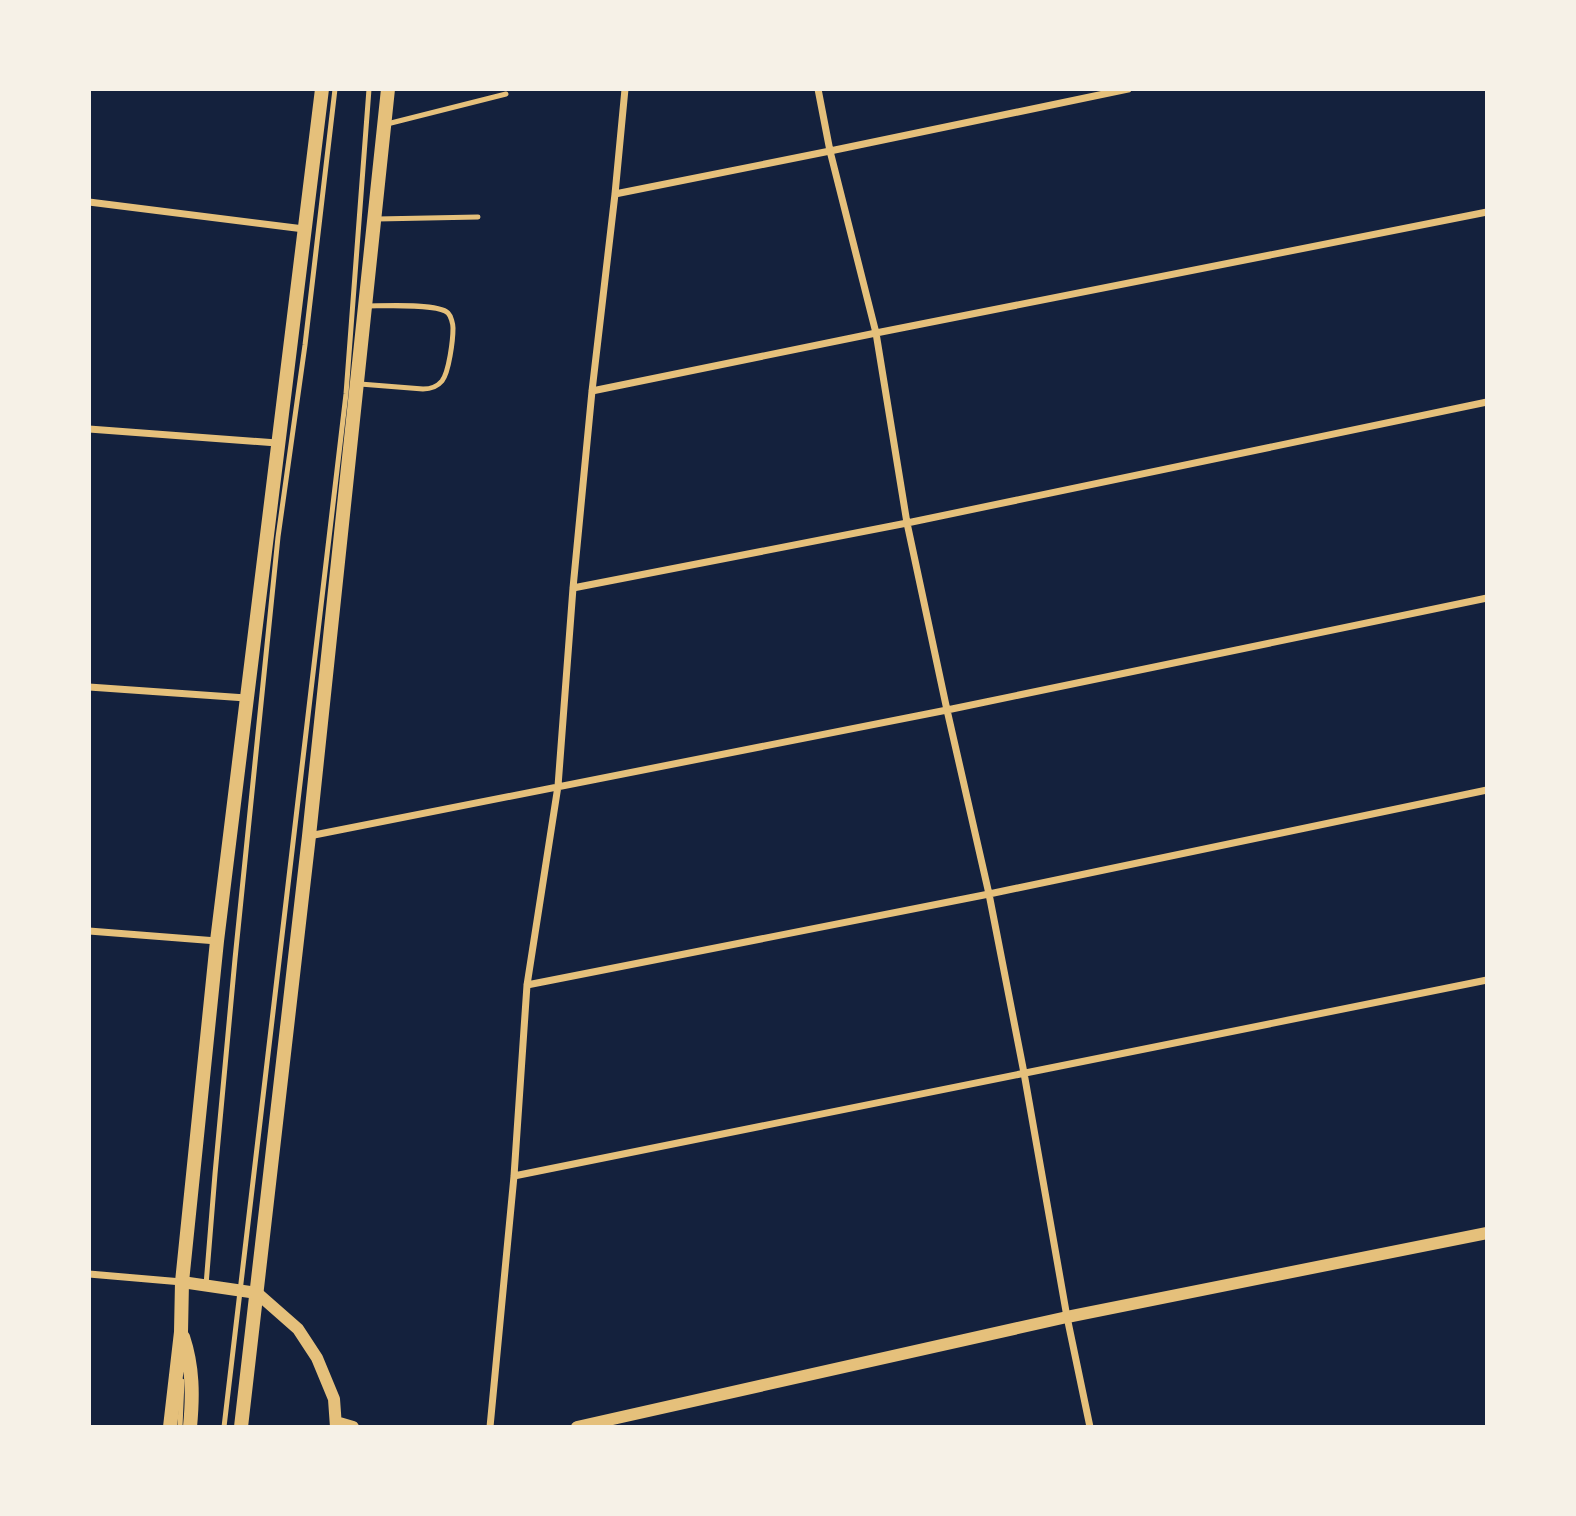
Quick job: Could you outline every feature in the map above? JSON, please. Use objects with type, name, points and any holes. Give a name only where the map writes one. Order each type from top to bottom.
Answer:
[{"type":"main road","points":[[170,1427],[217,941],[322,89]]},
{"type":"main road","points":[[241,1427],[309,836],[388,89]]},
{"type":"main road","points":[[181,1332],[191,1370],[190,1427]]},
{"type":"street","points":[[490,1427],[514,1176],[527,985],[558,786],[592,391],[625,89]]},
{"type":"street","points":[[818,89],[830,151],[876,333],[907,523],[989,894],[1067,1317],[1090,1427]]},
{"type":"street","points":[[615,194],[1128,89]]},
{"type":"street","points":[[89,202],[305,229]]},
{"type":"street","points":[[592,391],[1487,212]]},
{"type":"street","points":[[573,589],[907,523],[1487,402]]},
{"type":"street","points":[[89,429],[277,443]]},
{"type":"street","points":[[309,836],[947,710],[1487,598]]},
{"type":"street","points":[[89,687],[246,698]]},
{"type":"street","points":[[527,985],[989,894],[1487,790]]},
{"type":"street","points":[[89,932],[217,941]]},
{"type":"street","points":[[514,1176],[1487,980]]},
{"type":"street","points":[[578,1427],[1067,1317],[1487,1233]]},
{"type":"street","points":[[89,1274],[182,1282],[257,1293],[298,1329],[317,1358],[334,1398],[336,1425],[353,1427]]},
{"type":"lane","points":[[206,1285],[232,986],[278,537],[305,345],[335,89]]},
{"type":"lane","points":[[224,1427],[346,394],[369,89]]},
{"type":"lane","points":[[384,124],[506,94]]},
{"type":"lane","points":[[374,219],[478,217]]},
{"type":"lane","points":[[356,384],[423,389],[440,384],[447,369],[454,325],[448,313],[437,307],[365,306]]},
{"type":"lane","points":[[180,1427],[181,1332]]}]
